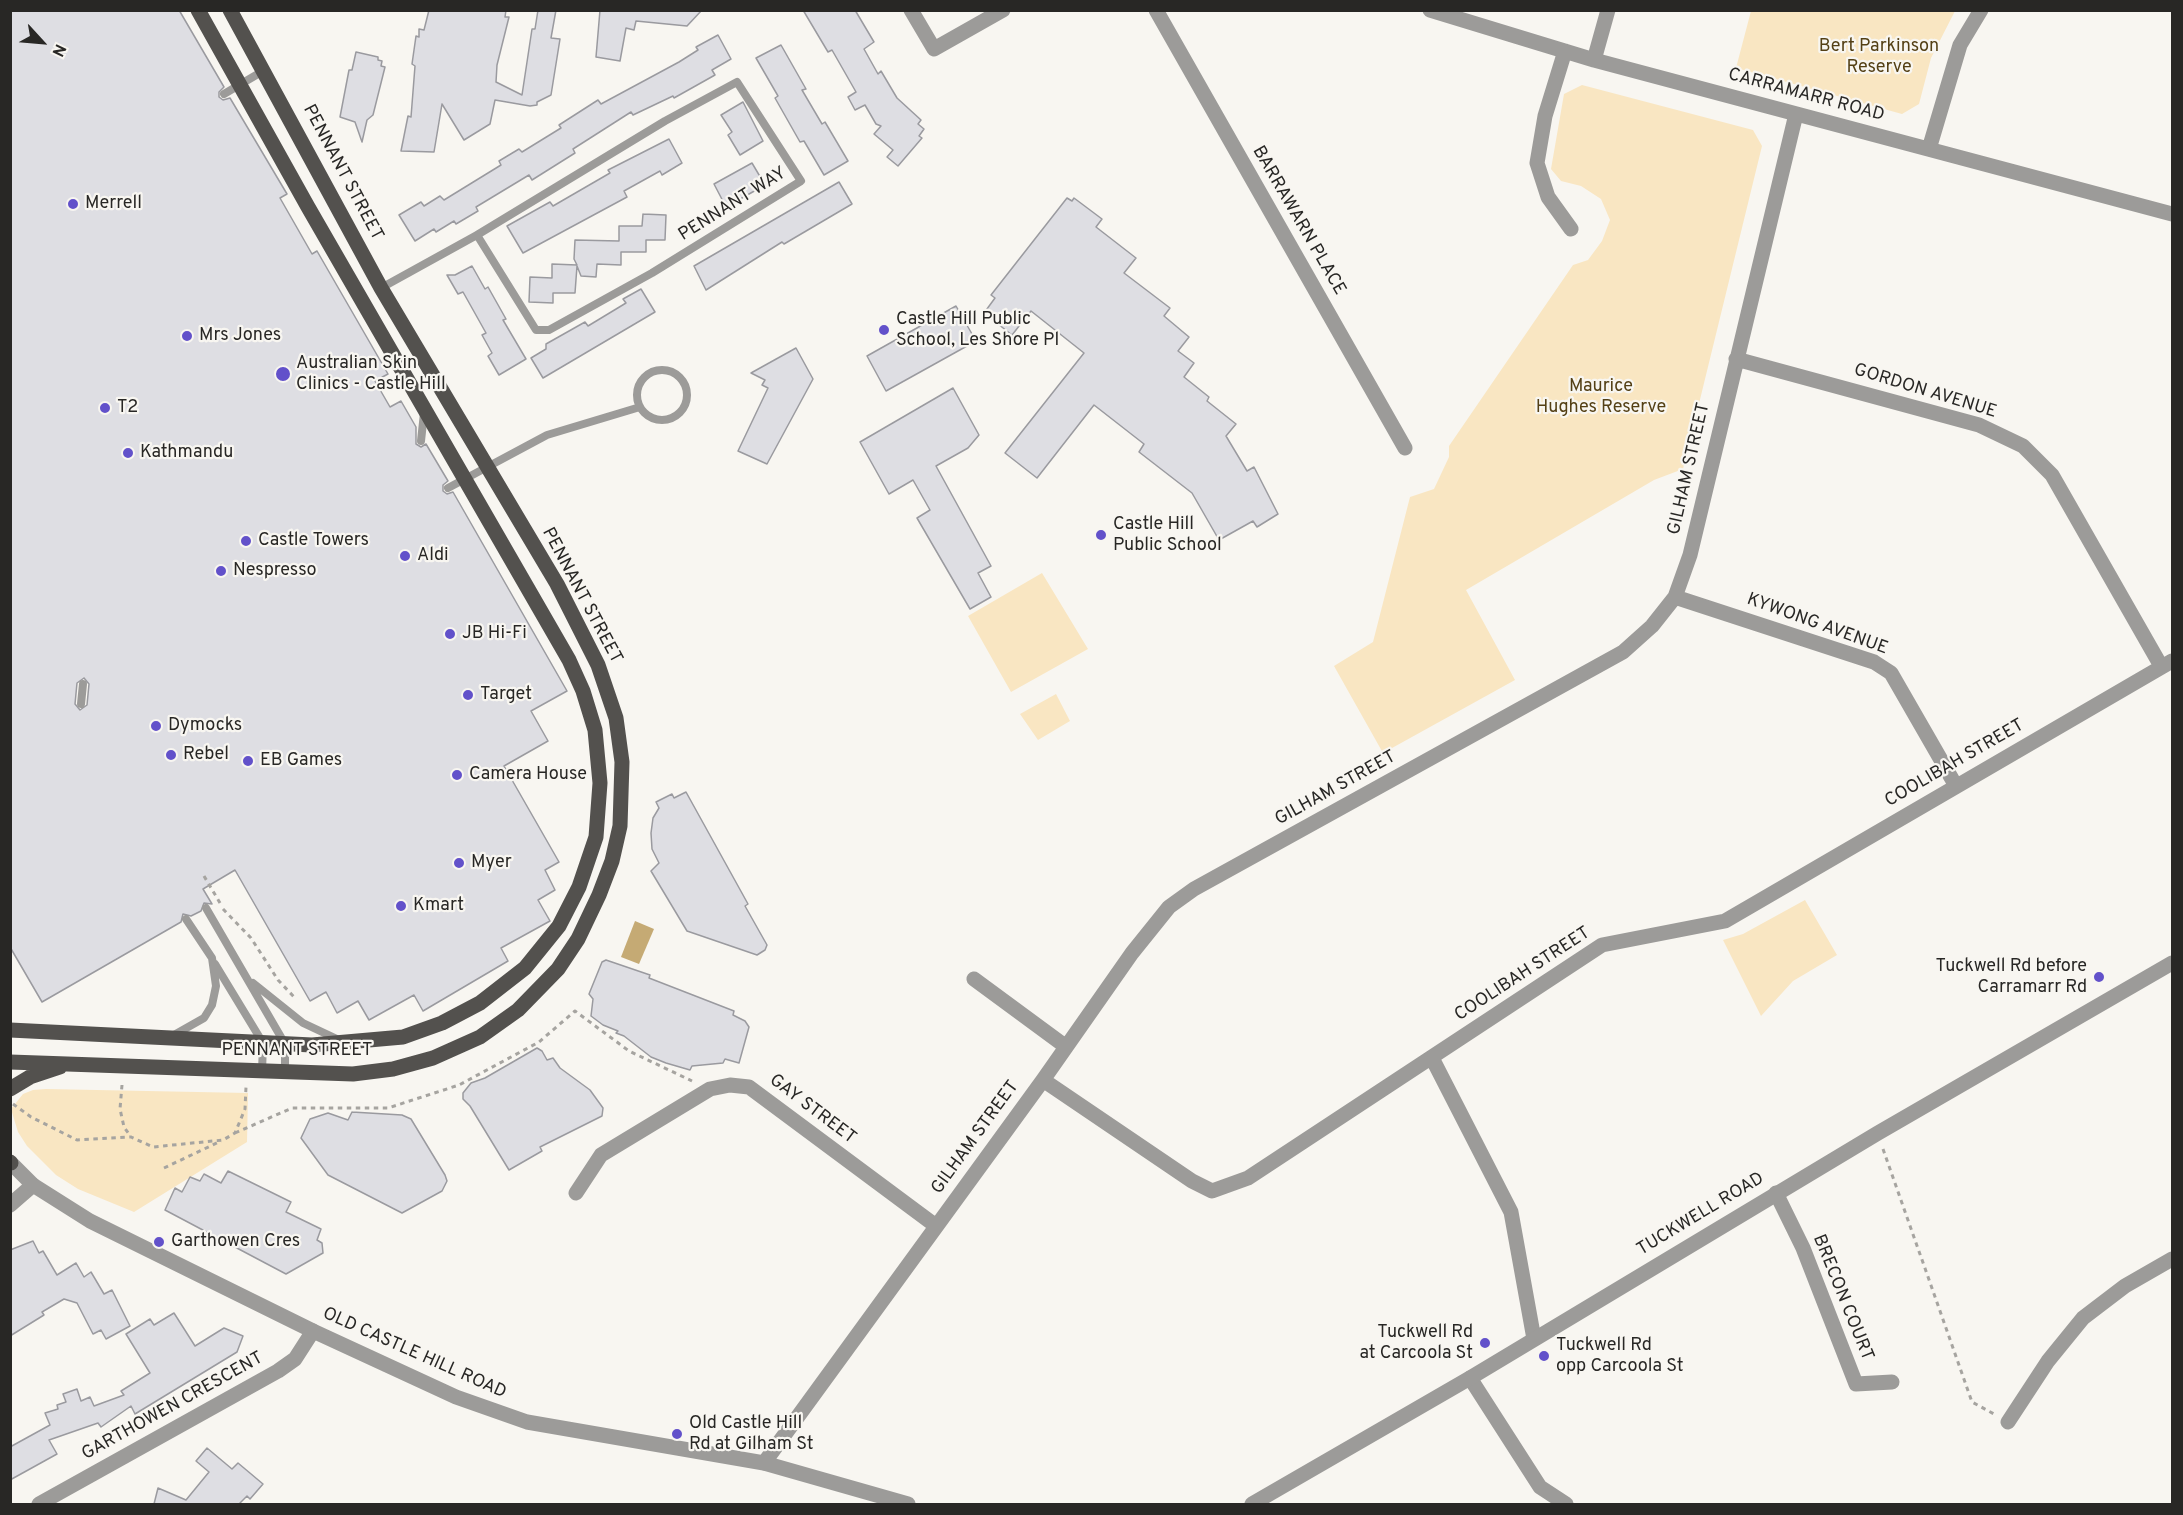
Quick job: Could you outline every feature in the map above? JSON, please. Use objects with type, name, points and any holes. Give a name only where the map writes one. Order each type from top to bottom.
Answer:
[{"type":"main road","name":"PENNANT STREET","points":[[10,1030],[164,1040],[285,1044],[353,1044],[403,1037],[442,1023],[480,1003],[525,968],[560,926],[579,887],[596,837],[600,783],[595,730],[583,691],[569,660],[308,207],[198,10]]},
{"type":"main road","name":"PENNANT STREET","points":[[10,1062],[353,1074],[393,1069],[434,1058],[480,1037],[518,1010],[558,969],[578,939],[612,861],[620,826],[621,762],[616,718],[598,666],[556,584],[381,288],[230,10]]},
{"type":"main road","points":[[10,1089],[30,1077],[69,1064]]},
{"type":"street","points":[[911,10],[934,49],[1003,10]]},
{"type":"street","name":"CARRAMARR ROAD","points":[[1430,10],[1594,60],[2172,213]]},
{"type":"street","points":[[1594,60],[1608,10]]},
{"type":"street","points":[[1929,149],[1960,45],[1982,10]]},
{"type":"street","name":"BARRAWARN PLACE","points":[[1159,11],[1405,448]]},
{"type":"street","points":[[1565,51],[1545,116],[1537,163],[1548,197],[1571,229]]},
{"type":"street","name":"GILHAM STREET","points":[[764,1464],[1043,1080],[1131,953],[1178,901],[1194,889],[1623,652],[1652,626],[1675,597],[1690,555],[1796,114]]},
{"type":"street","name":"GORDON AVENUE","points":[[1736,359],[1979,425],[2023,446],[2052,475],[2167,663]]},
{"type":"street","name":"KYWONG AVENUE","points":[[1675,597],[1874,662],[1891,673],[1956,786]]},
{"type":"street","name":"COOLIBAH STREET","points":[[1043,1080],[1192,1181],[1212,1191],[1248,1178],[1602,945],[1725,921],[2167,663]]},
{"type":"street","name":"TUCKWELL ROAD","points":[[1252,1504],[1470,1378],[1878,1133],[2172,963]]},
{"type":"street","points":[[974,979],[1065,1046]]},
{"type":"street","points":[[1432,1058],[1511,1212],[1534,1339]]},
{"type":"street","name":"GAY STREET","points":[[576,1193],[600,1155],[710,1089],[730,1085],[749,1088],[936,1226]]},
{"type":"street","name":"OLD CASTLE HILL ROAD","points":[[11,1162],[33,1185],[90,1221],[456,1397],[527,1422],[764,1464],[908,1504]]},
{"type":"street","points":[[10,1205],[33,1185]]},
{"type":"street","name":"BRECON COURT","points":[[1776,1193],[1803,1248],[1856,1384],[1892,1382]]},
{"type":"street","points":[[2008,1422],[2048,1361],[2083,1318],[2125,1286],[2172,1259]]},
{"type":"street","name":"GARTHOWEN CRESCENT","points":[[39,1504],[278,1371],[295,1359],[313,1330]]},
{"type":"street","points":[[1470,1378],[1540,1487],[1566,1504]]},
{"type":"lane","points":[[224,94],[264,70]]},
{"type":"lane","name":"PENNANT WAY","points":[[381,288],[477,235],[665,120],[737,81],[801,181],[652,273],[549,330],[536,330],[477,235]]},
{"type":"lane","points":[[663,369],[679,375],[685,382],[688,390],[686,406],[675,417],[659,420],[645,414],[640,407],[637,390],[646,375],[663,369]]},
{"type":"lane","points":[[421,441],[424,406]]},
{"type":"lane","points":[[448,488],[547,435],[640,407]]},
{"type":"lane","points":[[81,704],[83,684]]},
{"type":"lane","points":[[206,908],[285,1044],[285,1072]]},
{"type":"lane","points":[[186,919],[263,1043],[262,1072]]},
{"type":"lane","points":[[164,1040],[190,1028],[204,1018],[212,1005],[216,986],[212,958]]},
{"type":"lane","points":[[244,974],[267,997],[303,1023],[329,1037],[353,1044]]},
{"type":"path","points":[[204,876],[225,911],[251,938],[278,981],[298,1001]]},
{"type":"path","points":[[164,1168],[292,1108],[388,1108],[459,1085],[539,1042],[576,1011],[629,1051],[710,1089]]},
{"type":"path","points":[[122,1085],[120,1109],[124,1127],[131,1137],[153,1148],[223,1140]]},
{"type":"path","points":[[235,1133],[245,1109],[246,1085]]},
{"type":"path","points":[[11,1101],[31,1117],[77,1140],[131,1137]]},
{"type":"path","points":[[1878,1133],[1972,1402],[2008,1422]]},
{"type":"green space","name":"Bert Parkinson Reserve","points":[[1751,10],[1955,11],[1931,58],[1919,104],[1902,114],[1736,68]]},
{"type":"green space","name":"Maurice Hughes Reserve","points":[[1582,85],[1753,130],[1762,146],[1683,469],[1654,480],[1466,590],[1515,680],[1383,753],[1334,666],[1373,642],[1410,497],[1434,489],[1449,457],[1449,446],[1573,265],[1588,260],[1602,241],[1610,220],[1601,199],[1581,186],[1561,181],[1551,169],[1564,94]]},
{"type":"green space","points":[[1042,573],[1088,649],[1011,692],[968,616]]},
{"type":"green space","points":[[1056,694],[1070,721],[1038,740],[1020,714]]},
{"type":"green space","points":[[1805,900],[1837,955],[1793,981],[1761,1016],[1723,940],[1743,934]]},
{"type":"green space","points":[[46,1089],[248,1093],[247,1142],[134,1212],[78,1189],[56,1175],[27,1146],[18,1132],[11,1109],[23,1094]]},
{"type":"shaded area","points":[[635,921],[654,929],[639,964],[621,957]]},
{"type":"building","name":"Castle Towers","points":[[10,10],[179,10],[224,87],[219,92],[219,97],[223,100],[230,98],[287,194],[280,198],[312,254],[317,251],[388,374],[375,381],[390,407],[401,401],[416,427],[416,444],[421,447],[426,444],[448,481],[443,485],[443,491],[447,494],[453,492],[567,691],[531,711],[548,741],[504,766],[559,862],[545,870],[555,890],[538,900],[550,921],[501,948],[508,961],[423,1011],[414,995],[369,1020],[358,1001],[337,1013],[326,992],[310,1001],[235,870],[203,889],[212,904],[204,903],[201,911],[191,916],[183,914],[181,922],[42,1002],[10,947]],"holes":[[[84,678],[89,684],[87,705],[80,710],[75,704],[77,683]]]},
{"type":"building","points":[[429,10],[506,10],[505,17],[509,17],[497,65],[496,82],[522,95],[532,29],[535,29],[538,10],[556,10],[551,38],[560,39],[551,95],[537,102],[537,105],[530,106],[495,100],[490,124],[464,140],[442,104],[434,152],[401,151],[408,116],[411,117],[415,66],[412,64],[416,36],[419,37],[419,29],[424,30]]},
{"type":"building","points":[[600,10],[702,10],[687,26],[636,21],[634,30],[626,28],[620,61],[596,57]]},
{"type":"building","points":[[803,10],[855,10],[874,42],[864,49],[878,74],[881,71],[897,98],[921,120],[918,124],[924,129],[919,136],[922,138],[898,166],[887,157],[893,150],[874,134],[881,126],[876,124],[865,105],[855,110],[848,97],[856,92],[832,50],[828,52]]},
{"type":"building","points":[[718,35],[731,59],[712,70],[715,75],[674,98],[673,96],[633,115],[631,112],[573,149],[575,153],[532,180],[529,175],[476,207],[478,211],[456,224],[454,221],[436,232],[434,229],[415,241],[399,215],[421,202],[424,206],[440,196],[444,200],[501,165],[499,161],[519,149],[522,152],[561,128],[559,125],[598,100],[601,104],[679,62],[698,50],[696,47]]},
{"type":"building","points":[[781,45],[806,89],[802,90],[822,124],[825,122],[848,161],[824,175],[804,141],[800,142],[775,98],[778,96],[756,58]]},
{"type":"building","points":[[356,52],[378,57],[378,60],[382,61],[381,66],[385,67],[373,115],[367,120],[362,142],[355,122],[340,117],[349,70],[352,70]]},
{"type":"building","points":[[743,102],[763,141],[740,155],[728,135],[732,132],[721,115]]},
{"type":"building","points":[[669,139],[682,163],[662,175],[660,171],[624,191],[627,197],[523,253],[507,226],[550,202],[553,206],[610,173],[608,170]]},
{"type":"building","points":[[752,163],[765,185],[726,207],[714,184]]},
{"type":"building","points":[[839,182],[852,204],[784,244],[782,242],[706,290],[694,266]]},
{"type":"building","points":[[1067,198],[1072,201],[1074,198],[1102,219],[1096,227],[1136,258],[1124,273],[1170,308],[1164,316],[1189,337],[1178,351],[1194,363],[1184,377],[1209,397],[1207,401],[1236,424],[1226,436],[1247,471],[1254,467],[1278,514],[1257,527],[1253,521],[1219,540],[1192,493],[1139,452],[1144,444],[1094,405],[1037,478],[1005,453],[1084,353],[1031,311],[1012,335],[984,313],[995,298],[991,295]]},
{"type":"building","points":[[643,214],[666,215],[665,240],[646,240],[646,252],[621,252],[621,265],[597,264],[596,277],[581,276],[577,266],[575,293],[553,293],[553,303],[529,302],[530,277],[552,278],[552,264],[577,265],[574,259],[575,240],[619,241],[619,226],[642,226]]},
{"type":"building","points":[[472,266],[485,289],[488,287],[506,319],[503,320],[526,359],[499,375],[488,356],[492,353],[482,335],[486,333],[463,292],[458,294],[447,275],[455,275]]},
{"type":"building","points":[[641,289],[655,312],[543,378],[531,358],[546,349],[546,344],[585,322],[588,326],[626,303],[623,299]]},
{"type":"building","points":[[956,306],[976,341],[886,391],[867,356]]},
{"type":"building","points":[[796,348],[813,379],[767,464],[738,451],[768,388],[762,385],[765,380],[751,373]]},
{"type":"building","points":[[953,388],[979,435],[968,448],[936,466],[991,566],[978,573],[991,597],[970,609],[917,518],[930,510],[913,480],[889,494],[860,442]]},
{"type":"building","points":[[686,792],[748,904],[745,906],[767,945],[765,950],[757,955],[687,931],[651,871],[659,863],[652,849],[651,833],[653,818],[659,808],[656,802],[672,794],[674,798]]},
{"type":"building","points":[[606,960],[650,975],[649,978],[734,1011],[733,1015],[745,1021],[749,1027],[739,1063],[725,1059],[723,1063],[692,1066],[690,1070],[666,1063],[651,1057],[624,1036],[616,1033],[618,1031],[603,1025],[591,1016],[593,999],[589,994],[602,962]]},
{"type":"building","points":[[537,1048],[542,1051],[547,1060],[553,1058],[560,1068],[590,1090],[603,1108],[602,1116],[540,1147],[542,1151],[509,1170],[470,1106],[463,1099],[463,1093],[471,1083],[485,1078]]},
{"type":"building","points":[[352,1112],[402,1115],[411,1119],[445,1175],[447,1181],[442,1191],[402,1213],[328,1175],[301,1138],[310,1119],[328,1113],[348,1120]]},
{"type":"building","points":[[228,1171],[291,1202],[286,1212],[321,1229],[317,1240],[322,1243],[323,1253],[286,1274],[165,1210],[175,1188],[182,1192],[190,1177],[200,1181],[204,1174],[221,1183]]},
{"type":"building","points":[[33,1241],[39,1253],[43,1251],[57,1275],[76,1263],[84,1277],[91,1272],[104,1294],[112,1290],[130,1326],[106,1339],[101,1330],[93,1334],[77,1303],[64,1299],[42,1312],[44,1315],[10,1336],[10,1250]]},
{"type":"building","points":[[174,1313],[195,1346],[224,1328],[243,1336],[237,1352],[135,1414],[131,1406],[101,1427],[98,1423],[49,1440],[57,1454],[10,1480],[10,1447],[50,1425],[45,1413],[58,1409],[57,1405],[66,1402],[63,1394],[77,1389],[81,1401],[90,1397],[94,1406],[124,1395],[121,1391],[150,1373],[126,1334],[150,1319],[154,1325]]},
{"type":"building","points":[[207,1448],[232,1469],[238,1463],[263,1484],[250,1499],[247,1496],[239,1504],[154,1504],[158,1488],[186,1500],[209,1472],[196,1461]]},
{"type":"place","name":"Merrell","points":[[73,204]]},
{"type":"place","name":"Castle Hill Public School, Les Shore Pl","points":[[884,330]]},
{"type":"place","name":"Mrs Jones","points":[[187,336]]},
{"type":"place","name":"Australian Skin Clinics - Castle Hill","points":[[283,374]]},
{"type":"place","name":"T2","points":[[105,408]]},
{"type":"place","name":"Kathmandu","points":[[128,453]]},
{"type":"place","name":"Castle Hill Public School","points":[[1101,535]]},
{"type":"place","name":"Castle Towers","points":[[246,541]]},
{"type":"place","name":"Aldi","points":[[405,556]]},
{"type":"place","name":"Nespresso","points":[[221,571]]},
{"type":"place","name":"JB Hi-Fi","points":[[450,634]]},
{"type":"place","name":"Target","points":[[468,695]]},
{"type":"place","name":"Dymocks","points":[[156,726]]},
{"type":"place","name":"Rebel","points":[[171,755]]},
{"type":"place","name":"EB Games","points":[[248,761]]},
{"type":"place","name":"Camera House","points":[[457,775]]},
{"type":"place","name":"Myer","points":[[459,863]]},
{"type":"place","name":"Kmart","points":[[401,906]]},
{"type":"place","name":"Tuckwell Rd before Carramarr Rd","points":[[2099,977]]},
{"type":"place","name":"Garthowen Cres","points":[[159,1242]]},
{"type":"place","name":"Tuckwell Rd at Carcoola St","points":[[1485,1343]]},
{"type":"place","name":"Tuckwell Rd opp Carcoola St","points":[[1544,1356]]},
{"type":"place","name":"Old Castle Hill Rd at Gilham St","points":[[677,1434]]}]
